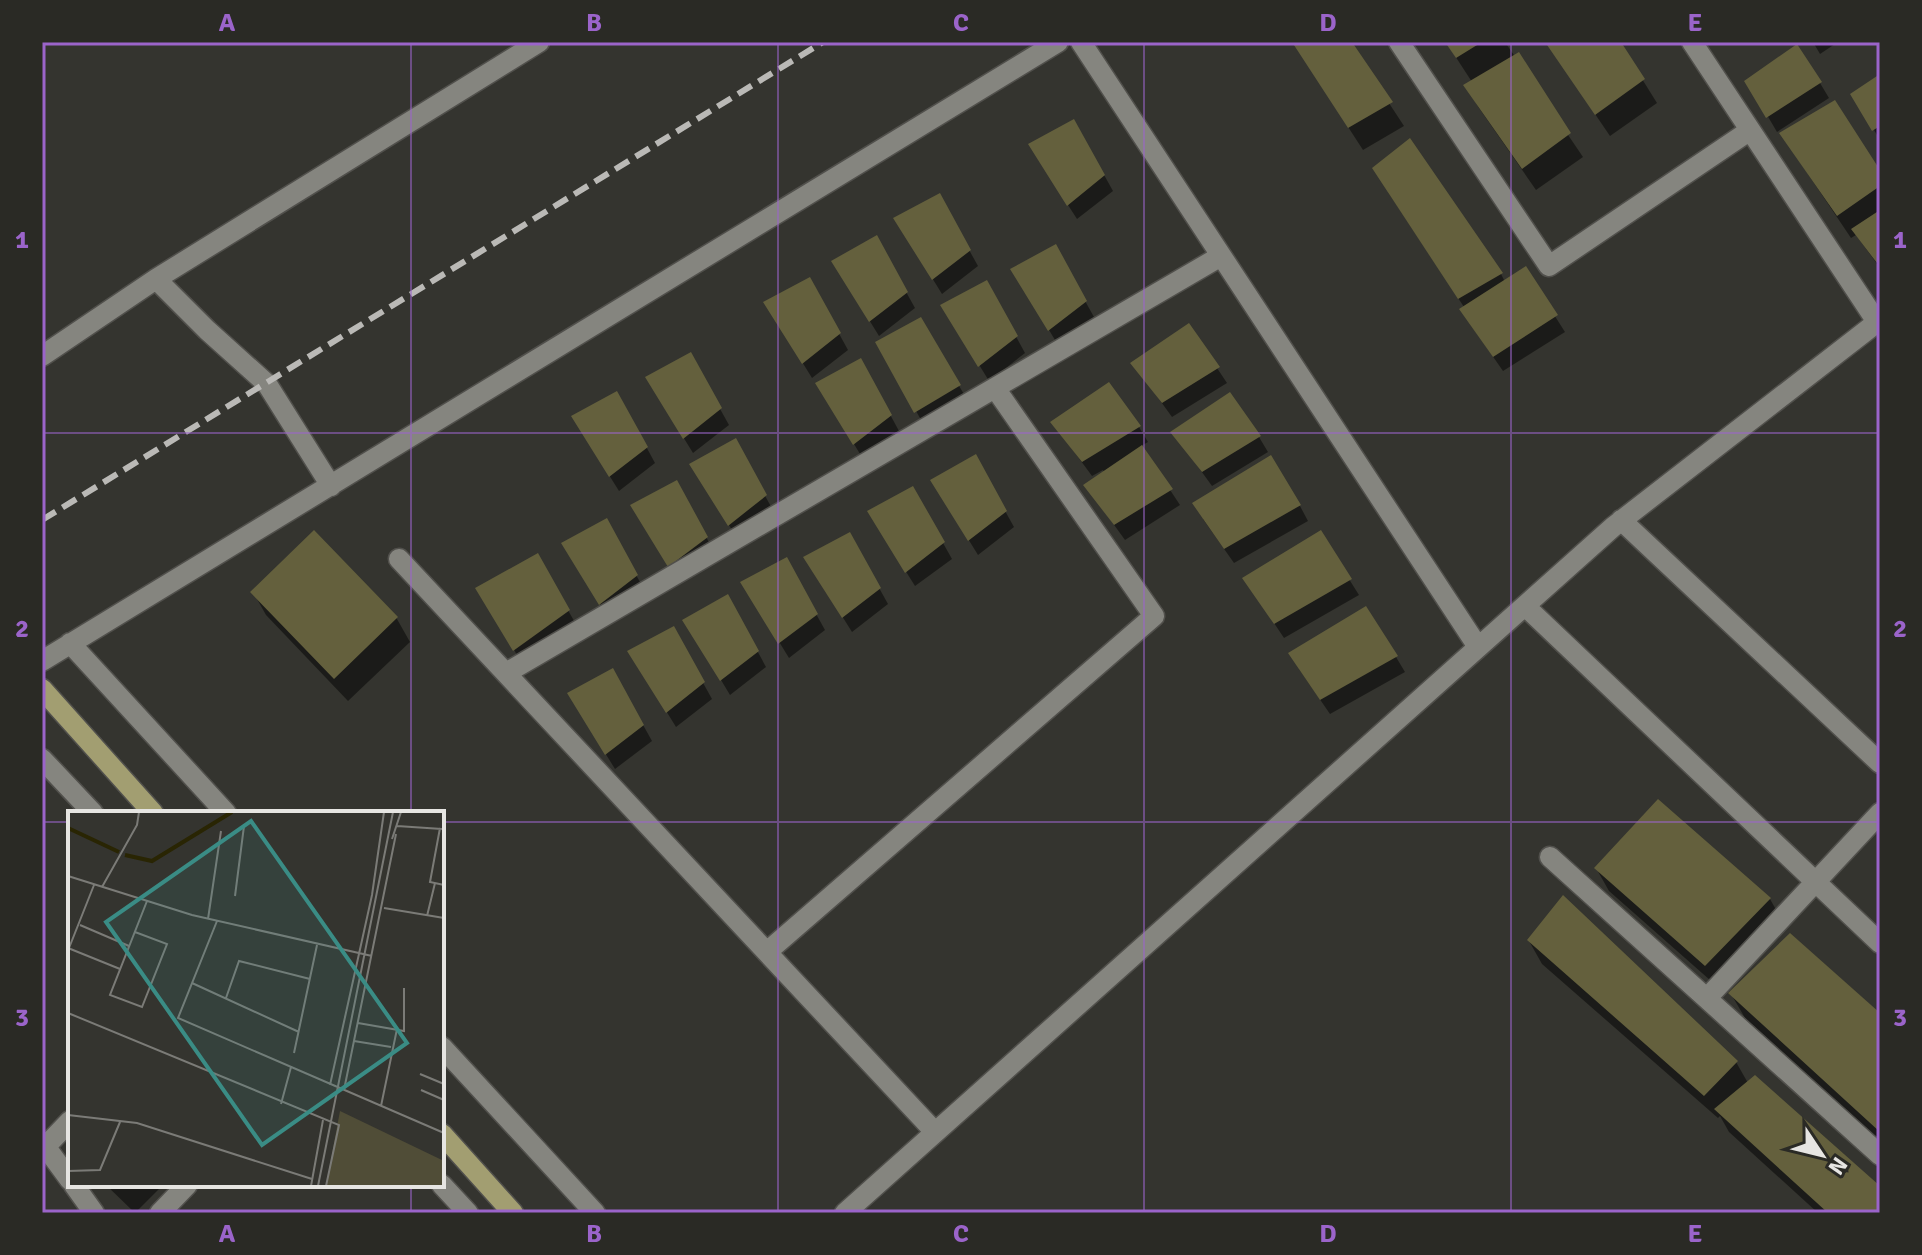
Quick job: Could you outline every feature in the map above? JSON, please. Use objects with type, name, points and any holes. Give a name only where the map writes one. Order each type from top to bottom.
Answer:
[{"type":"main road","points":[[42,689],[151,811]]},
{"type":"main road","points":[[444,1136],[513,1213]]},
{"type":"street","points":[[42,356],[156,279],[539,42]]},
{"type":"street","points":[[42,661],[1058,42]]},
{"type":"street","points":[[1081,42],[1478,647]]},
{"type":"street","points":[[1399,42],[1549,266],[1749,131]]},
{"type":"street","points":[[845,1213],[1621,520],[1878,321],[1692,42]]},
{"type":"street","points":[[506,673],[1221,256]]},
{"type":"street","points":[[156,279],[267,384],[331,486]]},
{"type":"street","points":[[767,952],[1154,616],[995,388]]},
{"type":"street","points":[[1621,520],[1880,763]]},
{"type":"street","points":[[399,559],[935,1132]]},
{"type":"street","points":[[1525,606],[1880,943]]},
{"type":"street","points":[[70,643],[224,811]]},
{"type":"street","points":[[42,759],[91,811]]},
{"type":"street","points":[[1707,998],[1880,813]]},
{"type":"street","points":[[1550,857],[1880,1155]]},
{"type":"street","points":[[444,1049],[595,1213]]},
{"type":"street","points":[[68,1123],[44,1144],[68,1177]]},
{"type":"street","points":[[75,1187],[94,1213]]},
{"type":"street","points":[[160,1213],[185,1187]]},
{"type":"street","points":[[444,1187],[468,1213]]},
{"type":"building","points":[[1292,42],[1352,42],[1393,102],[1348,128]]},
{"type":"building","points":[[1445,42],[1482,42],[1456,58]]},
{"type":"building","points":[[1545,42],[1621,42],[1645,79],[1595,115]]},
{"type":"building","points":[[1797,44],[1822,82],[1766,118],[1744,81]]},
{"type":"building","points":[[1519,52],[1571,133],[1522,169],[1463,85]]},
{"type":"building","points":[[1880,74],[1880,126],[1872,131],[1850,94]]},
{"type":"building","points":[[1835,100],[1880,170],[1880,186],[1837,216],[1779,133]]},
{"type":"building","points":[[1074,119],[1105,175],[1067,206],[1028,144]]},
{"type":"building","points":[[1410,138],[1503,273],[1458,299],[1372,168]]},
{"type":"building","points":[[940,193],[971,250],[932,280],[893,218]]},
{"type":"building","points":[[1880,210],[1880,267],[1851,229]]},
{"type":"building","points":[[877,235],[908,292],[869,322],[831,261]]},
{"type":"building","points":[[1056,244],[1087,301],[1048,331],[1010,269]]},
{"type":"building","points":[[1526,266],[1558,315],[1493,357],[1459,309]]},
{"type":"building","points":[[810,277],[841,333],[802,364],[763,302]]},
{"type":"building","points":[[987,280],[1018,336],[978,367],[940,305]]},
{"type":"building","points":[[921,317],[961,385],[914,413],[875,342]]},
{"type":"building","points":[[1189,323],[1220,367],[1162,403],[1130,363]]},
{"type":"building","points":[[691,352],[722,408],[683,439],[645,377]]},
{"type":"building","points":[[861,358],[892,415],[853,445],[815,383]]},
{"type":"building","points":[[1109,382],[1141,426],[1082,462],[1050,422]]},
{"type":"building","points":[[617,391],[648,447],[609,477],[571,416]]},
{"type":"building","points":[[1230,392],[1261,436],[1202,472],[1170,432]]},
{"type":"building","points":[[736,438],[767,495],[728,526],[689,464]]},
{"type":"building","points":[[1142,445],[1173,489],[1114,525],[1083,485]]},
{"type":"building","points":[[976,454],[1007,511],[968,541],[930,480]]},
{"type":"building","points":[[1271,455],[1301,505],[1224,549],[1192,503]]},
{"type":"building","points":[[677,480],[708,537],[668,567],[630,505]]},
{"type":"building","points":[[913,486],[945,542],[905,573],[867,511]]},
{"type":"building","points":[[607,518],[638,575],[599,605],[561,543]]},
{"type":"building","points":[[314,530],[398,617],[334,679],[250,592]]},
{"type":"building","points":[[1321,530],[1352,579],[1274,624],[1242,578]]},
{"type":"building","points":[[850,532],[881,588],[842,618],[803,557]]},
{"type":"building","points":[[538,553],[570,610],[513,651],[475,588]]},
{"type":"building","points":[[787,557],[818,614],[778,644],[740,582]]},
{"type":"building","points":[[728,594],[759,651],[720,681],[682,620]]},
{"type":"building","points":[[1366,606],[1398,656],[1320,700],[1288,653]]},
{"type":"building","points":[[674,626],[705,682],[666,713],[627,651]]},
{"type":"building","points":[[613,668],[644,725],[605,755],[567,693]]},
{"type":"building","points":[[1658,799],[1771,898],[1705,966],[1594,868]]},
{"type":"building","points":[[1563,895],[1738,1061],[1704,1096],[1527,940]]},
{"type":"building","points":[[1790,933],[1880,1013],[1880,1132],[1728,993]]},
{"type":"building","points":[[1755,1075],[1880,1186],[1880,1213],[1828,1213],[1714,1109]]},
{"type":"railway","points":[[42,520],[823,42]]}]
